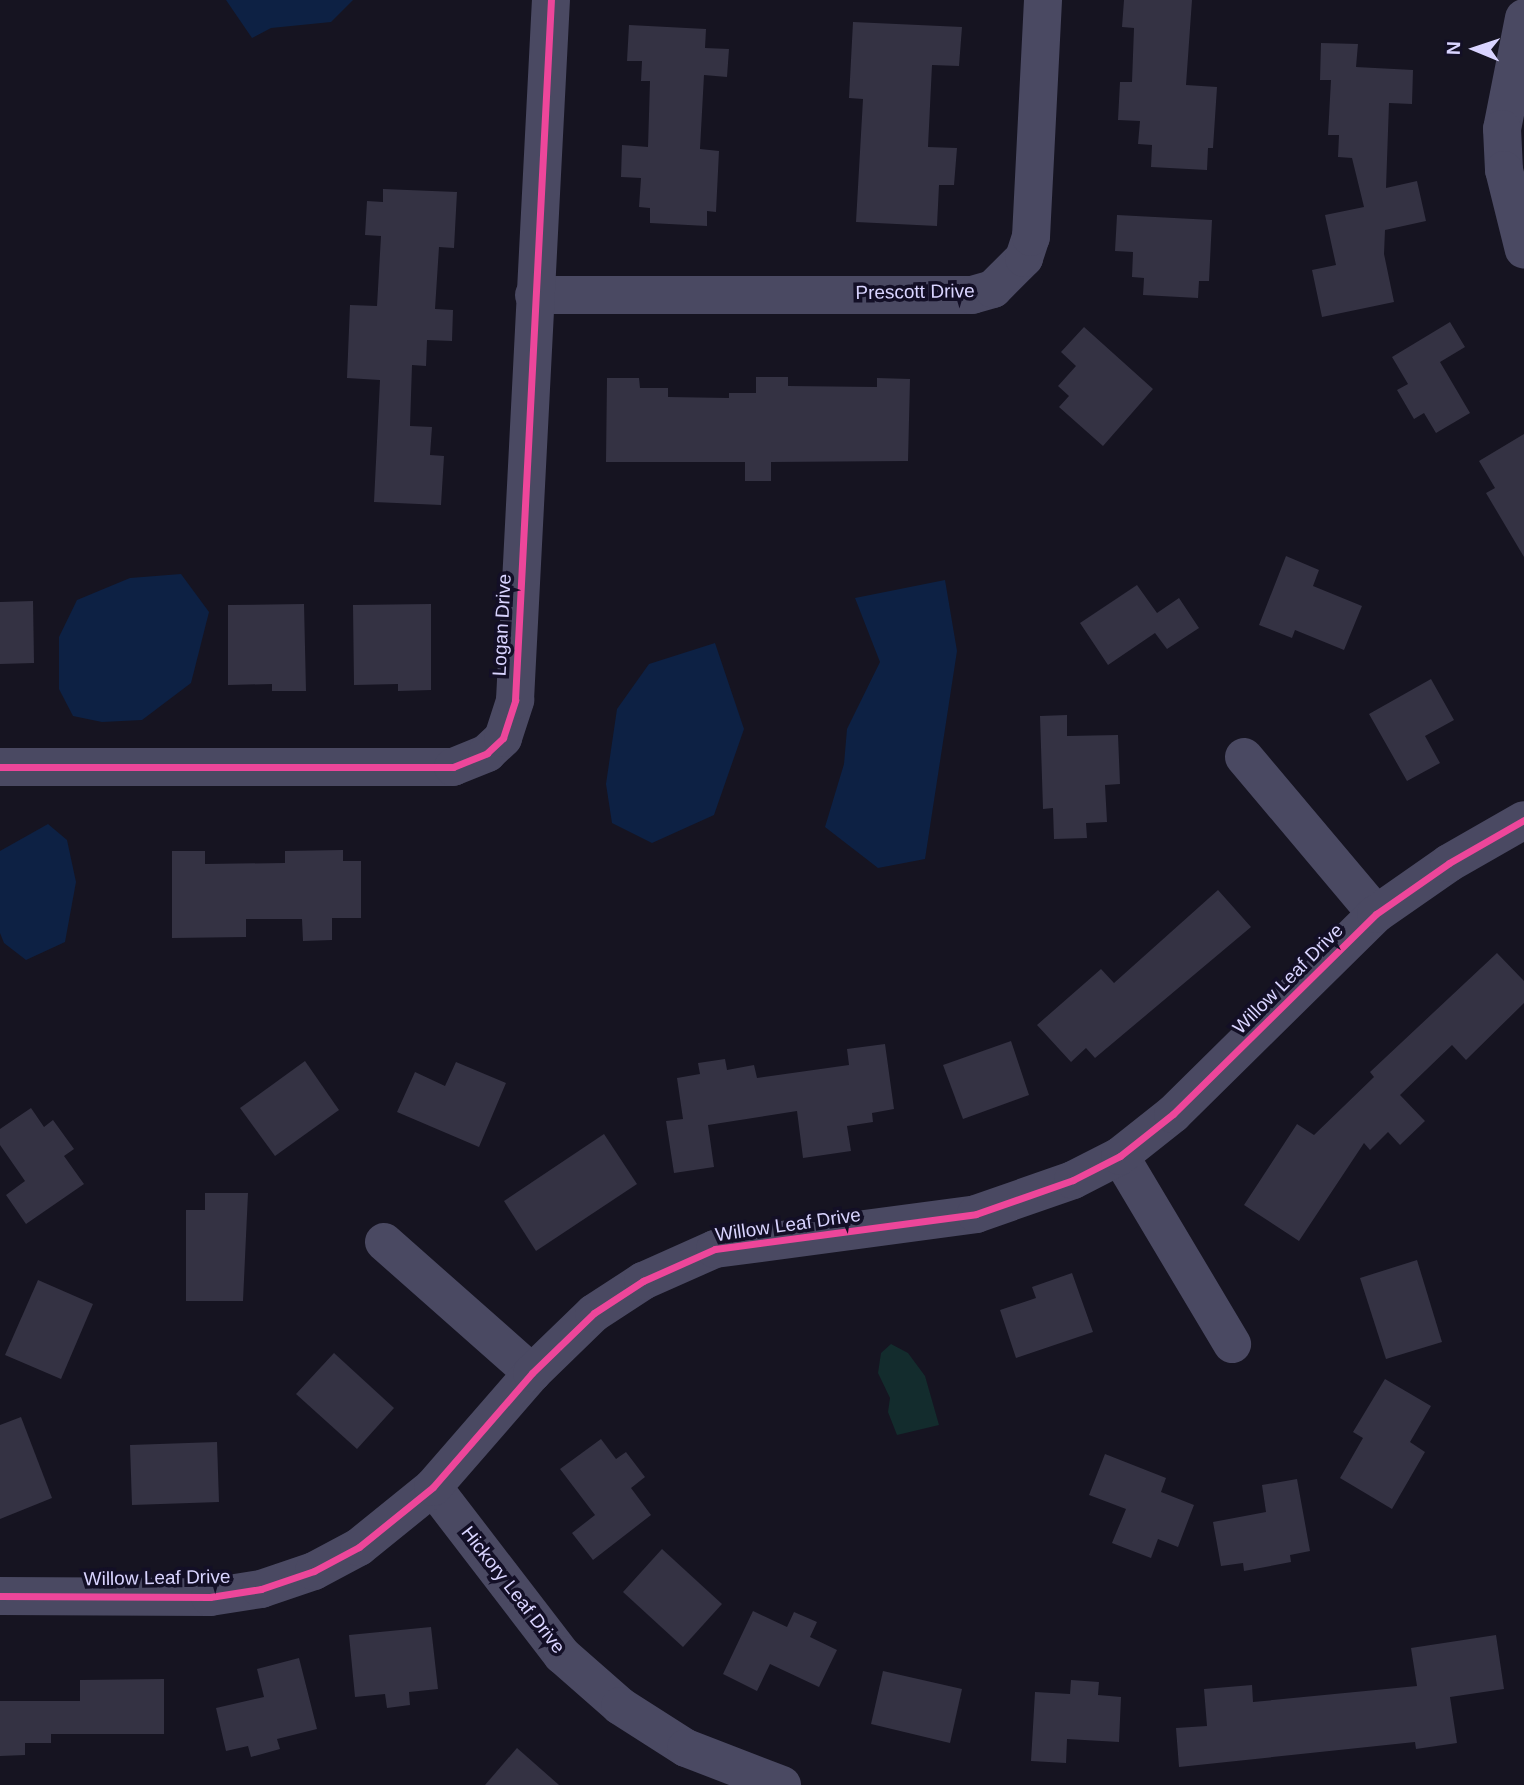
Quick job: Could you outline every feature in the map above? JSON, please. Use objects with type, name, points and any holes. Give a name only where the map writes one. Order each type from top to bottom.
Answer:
[{"type":"street","name":"Logan Drive","points":[[0,766],[430,767],[470,762],[487,753],[503,738],[515,700],[551,0]]},
{"type":"street","name":"Prescott Drive","points":[[534,295],[972,295],[993,289],[1024,258],[1031,237],[1043,0]]},
{"type":"street","points":[[1524,18],[1502,129],[1504,170],[1524,250]]},
{"type":"street","points":[[1244,757],[1376,914]]},
{"type":"street","name":"Willow Leaf Drive","points":[[0,1596],[210,1597],[261,1589],[314,1571],[359,1547],[433,1487],[532,1373],[604,1307],[643,1281],[715,1249],[976,1214],[1027,1200],[1120,1156],[1173,1114],[1376,914],[1449,863],[1524,820]]},
{"type":"street","points":[[1120,1156],[1232,1344]]},
{"type":"street","points":[[384,1242],[532,1373]]},
{"type":"street","name":"Hickory Leaf Drive","points":[[433,1487],[562,1655],[620,1706],[686,1748],[782,1785]]},
{"type":"green space","points":[[891,1344],[908,1353],[925,1376],[939,1425],[897,1435],[888,1412],[890,1398],[878,1373],[881,1353]]},
{"type":"water","points":[[226,0],[353,0],[331,22],[271,28],[252,38]]},
{"type":"water","points":[[181,574],[209,612],[191,683],[142,720],[102,722],[73,716],[59,689],[59,637],[77,600],[130,578]]},
{"type":"water","points":[[945,580],[957,651],[925,859],[878,868],[825,827],[844,764],[847,729],[880,662],[855,598]]},
{"type":"water","points":[[715,643],[744,729],[714,815],[652,843],[612,823],[606,784],[617,709],[649,664]]},
{"type":"water","points":[[48,824],[67,840],[76,882],[65,942],[26,960],[4,943],[0,933],[0,851]]},
{"type":"building","points":[[1124,0],[1192,0],[1186,85],[1217,87],[1213,148],[1208,148],[1207,170],[1151,167],[1152,145],[1138,144],[1140,121],[1118,120],[1120,82],[1132,82],[1134,28],[1122,27]]},
{"type":"building","points":[[853,22],[962,27],[959,66],[932,65],[928,147],[957,148],[954,185],[939,185],[937,226],[856,222],[863,99],[849,98]]},
{"type":"building","points":[[629,25],[706,29],[705,48],[729,49],[727,77],[704,75],[700,149],[719,151],[716,212],[707,211],[707,226],[650,223],[650,208],[639,207],[641,178],[621,177],[622,145],[648,147],[650,81],[641,81],[642,61],[627,61]]},
{"type":"building","points":[[1321,43],[1358,44],[1356,67],[1413,70],[1412,104],[1389,103],[1386,188],[1417,181],[1426,221],[1385,230],[1384,254],[1394,302],[1322,317],[1312,270],[1336,265],[1325,215],[1364,207],[1352,158],[1338,157],[1339,135],[1328,135],[1331,80],[1320,80]]},
{"type":"building","points":[[383,189],[457,192],[454,248],[439,247],[435,309],[453,310],[452,341],[427,340],[426,366],[412,365],[410,426],[432,427],[430,455],[444,456],[441,505],[374,502],[380,380],[347,378],[350,305],[377,306],[381,236],[365,235],[367,201],[383,202]]},
{"type":"building","points":[[1117,215],[1212,220],[1209,281],[1199,281],[1198,298],[1143,295],[1144,278],[1132,277],[1133,252],[1115,251]]},
{"type":"building","points":[[1450,322],[1465,347],[1440,362],[1470,413],[1436,433],[1424,413],[1414,419],[1397,390],[1408,384],[1392,357]]},
{"type":"building","points":[[1084,327],[1153,389],[1103,446],[1059,407],[1069,396],[1058,386],[1076,366],[1061,352]]},
{"type":"building","points":[[756,377],[788,377],[788,386],[877,387],[877,378],[910,379],[908,461],[771,462],[771,481],[745,481],[745,462],[606,462],[607,378],[639,378],[640,388],[668,388],[668,397],[729,398],[729,393],[756,393]]},
{"type":"building","points":[[1524,434],[1524,557],[1486,493],[1495,488],[1479,461]]},
{"type":"building","points":[[1286,556],[1319,570],[1313,586],[1362,606],[1344,650],[1295,630],[1292,638],[1259,625]]},
{"type":"building","points":[[1137,585],[1157,613],[1179,598],[1199,628],[1167,649],[1155,633],[1108,665],[1080,623]]},
{"type":"building","points":[[33,601],[34,663],[0,664],[0,602]]},
{"type":"building","points":[[304,604],[306,691],[272,691],[272,684],[228,685],[228,605]]},
{"type":"building","points":[[431,604],[431,690],[398,691],[398,684],[354,685],[353,605]]},
{"type":"building","points":[[1431,679],[1454,720],[1425,736],[1440,763],[1407,781],[1369,714]]},
{"type":"building","points":[[1067,715],[1067,736],[1118,735],[1120,784],[1105,785],[1107,822],[1086,823],[1087,838],[1054,839],[1053,808],[1043,809],[1040,716]]},
{"type":"building","points":[[343,850],[343,861],[361,861],[361,918],[332,918],[332,940],[303,941],[302,919],[246,919],[246,937],[172,938],[172,851],[205,851],[205,864],[285,863],[285,851]]},
{"type":"building","points":[[1218,890],[1251,927],[1095,1058],[1086,1048],[1071,1062],[1037,1025],[1101,969],[1114,983]]},
{"type":"building","points":[[1497,953],[1524,981],[1524,1003],[1466,1060],[1452,1045],[1400,1095],[1425,1121],[1400,1145],[1388,1132],[1370,1150],[1364,1143],[1299,1241],[1244,1205],[1297,1124],[1314,1135],[1374,1077],[1370,1072]]},
{"type":"building","points":[[1011,1041],[1029,1095],[963,1119],[943,1065]]},
{"type":"building","points":[[885,1044],[894,1109],[872,1113],[873,1122],[847,1126],[851,1151],[803,1158],[797,1111],[708,1125],[714,1167],[674,1173],[666,1121],[683,1119],[677,1078],[700,1074],[698,1063],[725,1059],[727,1070],[754,1065],[757,1078],[849,1065],[847,1049]]},
{"type":"building","points":[[305,1061],[339,1110],[275,1156],[240,1108]]},
{"type":"building","points":[[456,1062],[506,1083],[479,1147],[397,1112],[415,1072],[445,1086]]},
{"type":"building","points":[[31,1108],[44,1127],[53,1120],[74,1149],[64,1156],[84,1184],[26,1224],[6,1195],[25,1181],[0,1145],[0,1129]]},
{"type":"building","points":[[604,1134],[637,1184],[536,1251],[504,1201]]},
{"type":"building","points":[[205,1193],[248,1193],[243,1301],[186,1301],[186,1210],[205,1210]]},
{"type":"building","points":[[1417,1260],[1442,1342],[1386,1359],[1360,1278]]},
{"type":"building","points":[[1072,1273],[1093,1332],[1016,1358],[1000,1310],[1036,1298],[1032,1287]]},
{"type":"building","points":[[38,1280],[93,1304],[61,1379],[5,1355]]},
{"type":"building","points":[[334,1353],[394,1408],[357,1449],[296,1394]]},
{"type":"building","points":[[1385,1379],[1431,1406],[1410,1442],[1425,1452],[1392,1509],[1340,1478],[1363,1438],[1353,1432]]},
{"type":"building","points":[[21,1417],[52,1498],[0,1519],[0,1425]]},
{"type":"building","points":[[601,1439],[616,1459],[626,1452],[645,1477],[631,1488],[651,1515],[593,1560],[572,1533],[595,1515],[560,1469]]},
{"type":"building","points":[[217,1442],[219,1502],[132,1505],[130,1445]]},
{"type":"building","points":[[1105,1454],[1166,1478],[1161,1492],[1194,1505],[1178,1547],[1158,1539],[1151,1558],[1112,1543],[1126,1509],[1089,1495]]},
{"type":"building","points":[[1297,1479],[1310,1551],[1290,1555],[1291,1562],[1244,1571],[1243,1563],[1221,1566],[1213,1522],[1266,1512],[1262,1485]]},
{"type":"building","points":[[662,1549],[722,1604],[683,1647],[623,1592]]},
{"type":"building","points":[[753,1611],[787,1627],[794,1612],[817,1622],[810,1637],[837,1650],[819,1687],[770,1664],[757,1691],[723,1674]]},
{"type":"building","points":[[431,1627],[438,1689],[409,1692],[410,1705],[387,1708],[385,1694],[355,1697],[349,1635]]},
{"type":"building","points":[[1496,1635],[1504,1689],[1450,1697],[1457,1743],[1416,1749],[1415,1742],[1179,1767],[1176,1728],[1207,1726],[1204,1689],[1252,1685],[1253,1702],[1417,1686],[1411,1648]]},
{"type":"building","points":[[299,1658],[317,1729],[277,1739],[280,1749],[251,1757],[248,1746],[226,1751],[216,1708],[264,1697],[257,1669]]},
{"type":"building","points":[[883,1671],[962,1689],[950,1743],[871,1724]]},
{"type":"building","points":[[164,1679],[164,1734],[51,1734],[51,1743],[25,1743],[25,1755],[0,1756],[0,1701],[80,1701],[80,1680]]},
{"type":"building","points":[[1071,1680],[1099,1682],[1098,1695],[1121,1697],[1119,1742],[1067,1739],[1066,1763],[1031,1761],[1035,1692],[1070,1694]]},
{"type":"building","points":[[517,1748],[559,1785],[485,1785]]},
{"type":"cycle path","points":[[0,767],[453,767],[487,753],[503,738],[515,700],[551,0]]},
{"type":"cycle path","points":[[0,1596],[210,1597],[261,1589],[314,1571],[359,1547],[433,1487],[532,1373],[594,1313],[643,1281],[715,1249],[976,1214],[1073,1180],[1120,1156],[1173,1114],[1376,914],[1449,863],[1524,820]]}]
